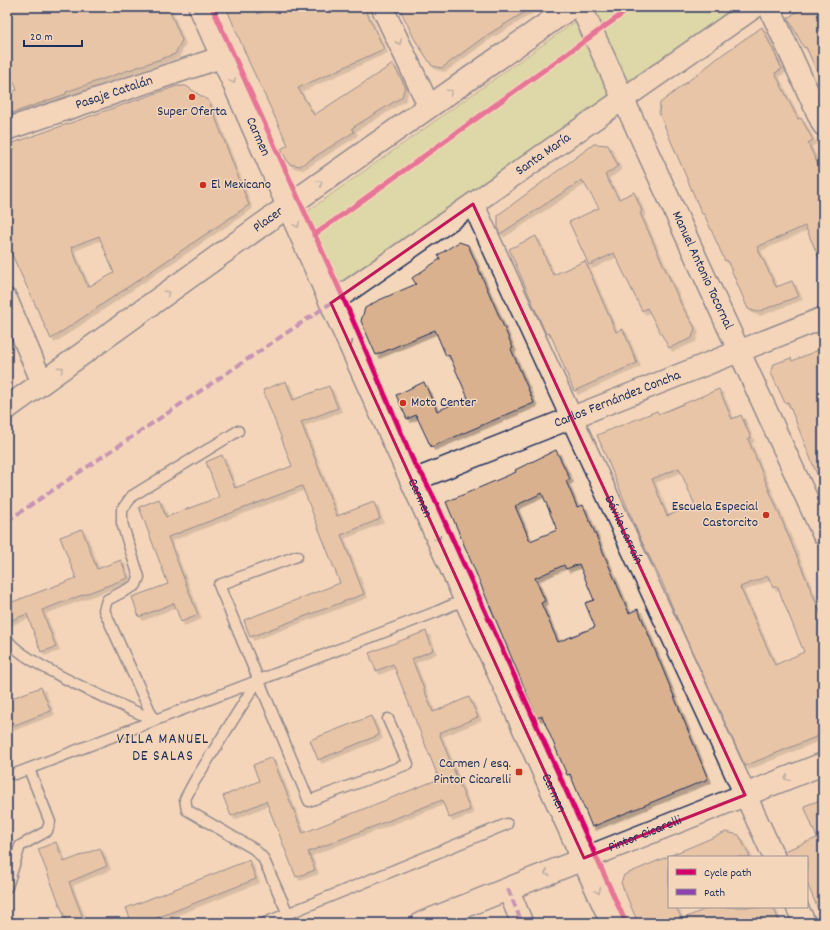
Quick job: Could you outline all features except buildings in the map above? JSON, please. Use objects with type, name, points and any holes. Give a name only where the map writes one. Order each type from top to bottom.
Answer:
[{"type":"street","name":"Carmen","points":[[200,7],[331,303],[584,858],[612,923]]},
{"type":"street","points":[[382,7],[429,106]]},
{"type":"street","name":"Placer","points":[[7,408],[288,206],[571,7]]},
{"type":"street","name":"Manuel Antonio Tocornal","points":[[581,7],[823,534]]},
{"type":"street","name":"Santa María","points":[[331,303],[755,7]]},
{"type":"street","points":[[769,7],[823,125]]},
{"type":"street","name":"Pasaje Catalán","points":[[7,129],[222,58]]},
{"type":"street","name":"Dávila Larraín","points":[[473,204],[774,856]]},
{"type":"street","points":[[7,300],[42,382]]},
{"type":"street","name":"Carlos Fernández Concha","points":[[412,481],[823,318]]},
{"type":"street","name":"Pintor Cicarelli","points":[[422,923],[823,764]]},
{"type":"street","points":[[508,889],[522,923]]},
{"type":"street","points":[[798,908],[805,923]]},
{"type":"lane","points":[[154,720],[104,610],[107,600],[136,585],[139,577],[122,523],[122,510],[132,496],[238,431]]},
{"type":"lane","points":[[297,556],[218,585],[309,801],[408,764],[388,719]]},
{"type":"lane","points":[[7,772],[15,774],[29,769],[436,612],[466,599]]},
{"type":"lane","points":[[7,639],[11,646],[37,663],[154,720]]},
{"type":"lane","points":[[258,680],[194,782],[185,799],[187,810],[254,849],[263,858],[288,914]]},
{"type":"lane","points":[[7,887],[20,846],[47,831],[50,822],[29,769]]},
{"type":"lane","points":[[266,923],[507,824]]},
{"type":"highlighted area","points":[[473,204],[745,795],[584,858],[331,303]]},
{"type":"green space","points":[[596,7],[735,7],[339,283],[308,211]]},
{"type":"marked path","points":[[7,521],[331,303]]},
{"type":"marked path","points":[[508,889],[522,923]]},
{"type":"cycle path","points":[[212,7],[342,295],[415,465],[423,476],[434,498],[626,923]]},
{"type":"cycle path","points":[[314,235],[632,7]]},
{"type":"place","name":"Super Oferta","points":[[192,97]]},
{"type":"place","name":"El Mexicano","points":[[203,185]]},
{"type":"place","name":"Moto Center","points":[[403,403]]},
{"type":"place","name":"Escuela Especial Castorcito","points":[[766,515]]},
{"type":"place","name":"Carmen / esq. Pintor Cicarelli","points":[[519,772]]},
{"type":"district","name":"VILLA MANUEL DE SALAS","points":[[163,748]]}]
